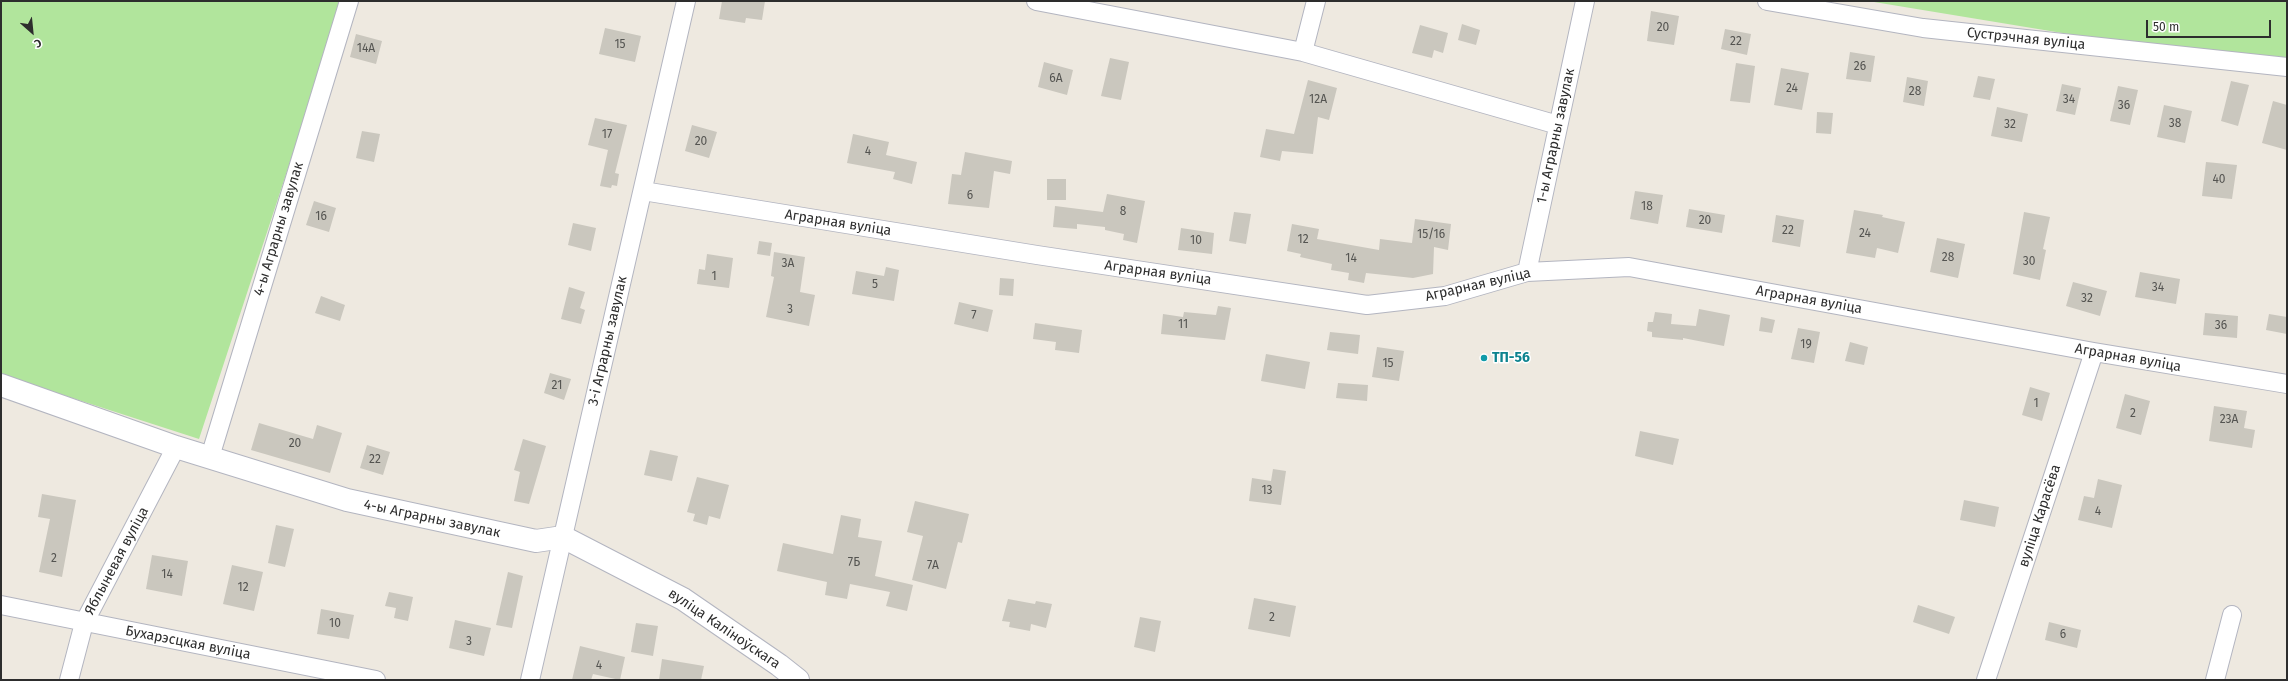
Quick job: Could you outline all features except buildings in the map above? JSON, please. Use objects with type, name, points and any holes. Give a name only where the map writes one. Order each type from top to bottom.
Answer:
[{"type":"main road","name":"4-ы Аграрны завулак","points":[[1,385],[176,447],[347,500],[536,541],[564,537]]},
{"type":"main road","name":"вуліца Каліноўскага","points":[[564,537],[683,598],[780,665],[798,680]]},
{"type":"street","name":"4-ы Аграрны завулак","points":[[210,457],[349,1]]},
{"type":"street","name":"3-і Аграрны завулак","points":[[530,680],[686,1]]},
{"type":"street","points":[[1036,1],[1303,52],[1558,125]]},
{"type":"street","points":[[1303,52],[1316,1]]},
{"type":"street","name":"1-ы Аграрны завулак","points":[[1527,272],[1585,1]]},
{"type":"street","name":"Сустрэчная вуліца","points":[[1767,1],[1923,28],[2287,67]]},
{"type":"street","name":"Аграрная вуліца","points":[[643,191],[1037,255],[1367,305],[1445,296],[1527,272],[1629,268],[2094,352],[2287,384]]},
{"type":"street","name":"вуліца Карасёва","points":[[1986,680],[2094,352]]},
{"type":"street","name":"Яблыневая вуліца","points":[[69,680],[84,622],[176,447]]},
{"type":"street","name":"Бухарэсцкая вуліца","points":[[1,605],[376,680]]},
{"type":"street","points":[[2215,680],[2232,616]]},
{"type":"green space","points":[[1,1],[343,1],[199,439],[1,375]]},
{"type":"green space","points":[[1868,1],[2287,1],[2287,70]]},
{"type":"place","name":"ТП-56","points":[[1484,358]]}]
